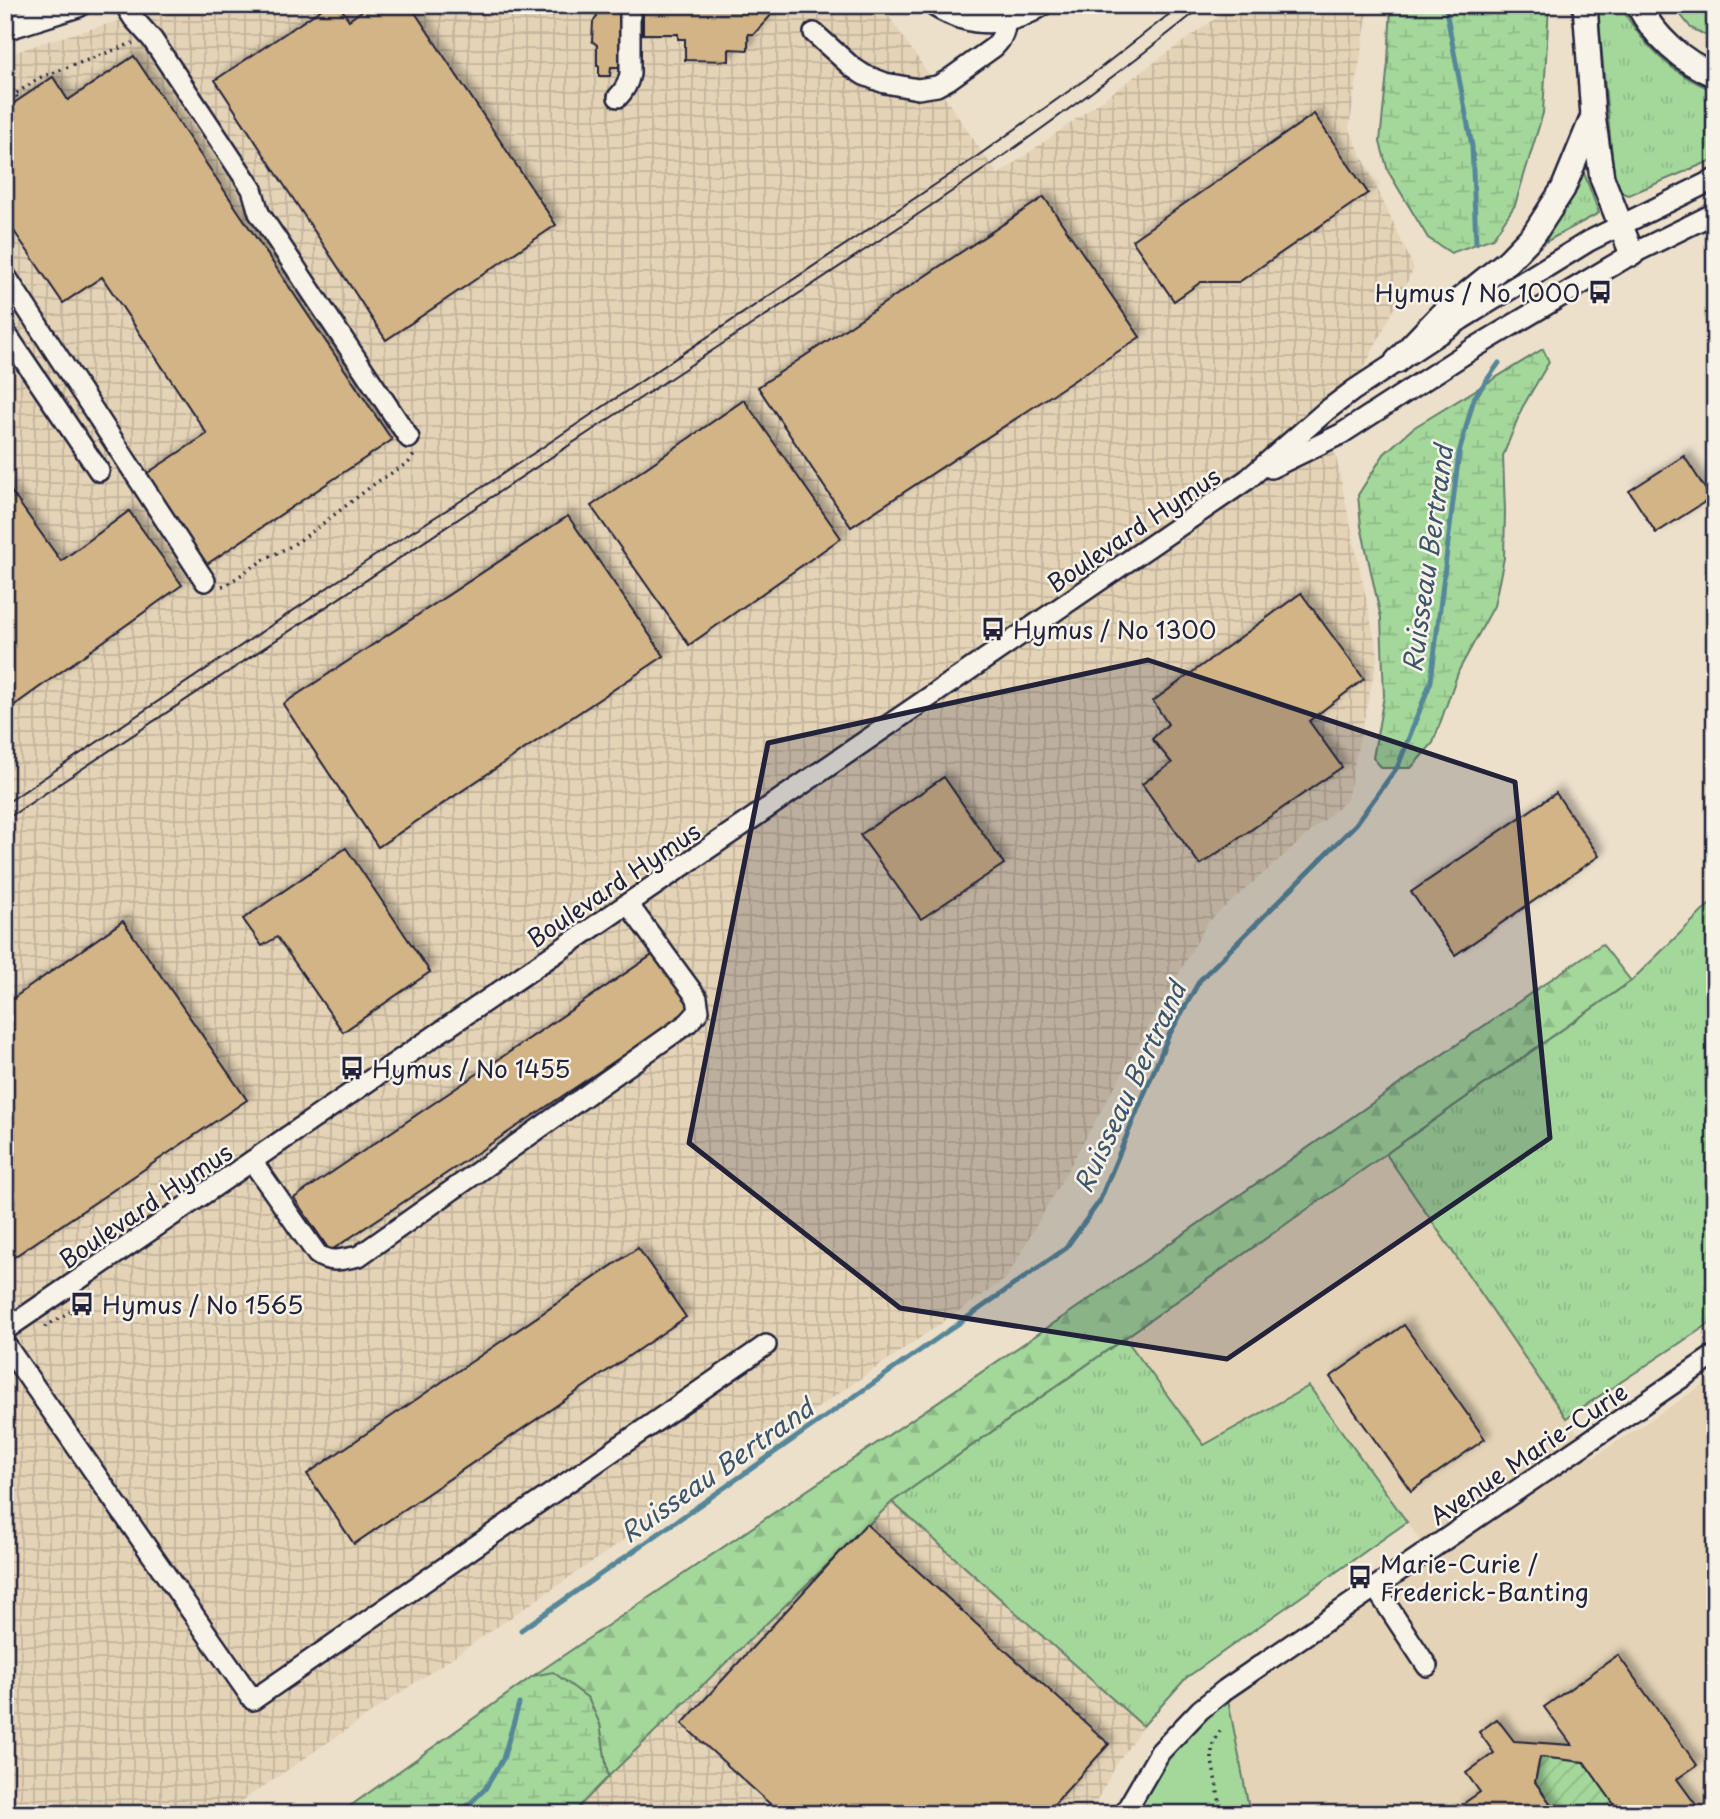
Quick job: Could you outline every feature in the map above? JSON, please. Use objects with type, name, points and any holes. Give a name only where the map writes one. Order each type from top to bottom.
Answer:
[{"type":"main road","points":[[5,28],[78,5]]},
{"type":"main road","points":[[936,5],[950,13],[990,21],[1024,14],[1040,5]]},
{"type":"main road","points":[[1585,5],[1593,116],[1602,178],[1632,254]]},
{"type":"main road","points":[[1638,5],[1652,28],[1667,44],[1685,59],[1715,75]]},
{"type":"main road","points":[[1397,361],[1442,314],[1508,261],[1534,234],[1563,189],[1593,116]]},
{"type":"street","points":[[125,5],[152,39],[252,189],[258,213],[409,438]]},
{"type":"street","points":[[618,96],[624,91],[630,74],[630,5]]},
{"type":"street","points":[[814,33],[852,68],[864,75],[885,83],[918,89],[937,86],[948,80],[994,47],[1005,32],[1005,20]]},
{"type":"street","name":"Boulevard Hymus","points":[[5,1330],[1248,479],[1326,411],[1397,361],[1561,258],[1715,179]]},
{"type":"street","name":"Boulevard Hymus","points":[[1248,479],[1341,435],[1474,348],[1632,254],[1715,213]]},
{"type":"street","points":[[5,275],[205,581]]},
{"type":"street","points":[[5,332],[99,471]]},
{"type":"street","points":[[252,1161],[317,1254],[325,1260],[359,1256],[688,1023],[699,1011],[697,998],[628,904]]},
{"type":"street","points":[[5,1344],[253,1700],[766,1345]]},
{"type":"street","name":"Avenue Marie-Curie","points":[[1124,1814],[1160,1752],[1200,1710],[1226,1689],[1715,1355]]},
{"type":"street","points":[[1375,1587],[1427,1666]]},
{"type":"path","points":[[5,101],[39,78],[140,40]]},
{"type":"path","points":[[5,78],[19,100]]},
{"type":"path","points":[[205,581],[211,586],[226,585],[309,534],[377,482],[409,462],[416,449],[409,438]]},
{"type":"path","points":[[41,1330],[82,1304]]},
{"type":"path","points":[[1220,1731],[1212,1746],[1212,1761],[1222,1814]]},
{"type":"highlighted area","points":[[1148,660],[1515,782],[1550,1138],[1227,1359],[900,1308],[689,1143],[768,743]]},
{"type":"shaded area","points":[[175,5],[881,5],[998,175],[1234,5],[1369,5],[1349,128],[1414,268],[1331,434],[1378,654],[1347,800],[1208,922],[1006,1279],[223,1814],[5,1814],[5,56]]},
{"type":"shaded area","points":[[1386,1154],[1594,1457],[1715,1377],[1715,1814],[1250,1814],[1226,1689],[1430,1554],[1309,1386],[1204,1445],[1125,1339]]},
{"type":"shaded area","points":[[892,1502],[1143,1726],[1117,1764],[1089,1814],[572,1814],[608,1777]]},
{"type":"green space","points":[[1391,5],[1549,5],[1543,113],[1515,205],[1493,238],[1451,253],[1428,238],[1388,171],[1380,142]]},
{"type":"green space","points":[[1597,5],[1620,5],[1638,33],[1660,57],[1685,76],[1715,91],[1715,159],[1629,195],[1622,193],[1614,176]]},
{"type":"green space","points":[[1673,5],[1715,5],[1715,40],[1691,28]]},
{"type":"green space","points":[[1581,165],[1599,213],[1525,253]]},
{"type":"green space","points":[[1543,349],[1549,362],[1522,408],[1503,456],[1504,558],[1494,606],[1459,670],[1433,743],[1411,768],[1382,768],[1373,758],[1384,696],[1381,618],[1361,526],[1358,495],[1384,454],[1413,428]]},
{"type":"green space","points":[[1715,899],[1715,1320],[1566,1418],[1386,1154],[1631,981]]},
{"type":"green space","points":[[1602,944],[1631,981],[892,1502],[608,1777],[600,1724],[553,1673],[533,1676],[1091,1298]]},
{"type":"green space","points":[[1125,1338],[1204,1445],[1309,1386],[1407,1522],[1186,1678],[1143,1726],[892,1502]]},
{"type":"green space","points":[[553,1672],[588,1698],[600,1724],[608,1777],[572,1814],[339,1814],[533,1676]]},
{"type":"green space","points":[[1226,1689],[1250,1814],[1124,1814],[1160,1752]]},
{"type":"green space","points":[[1540,1757],[1584,1762],[1621,1814],[1558,1814],[1535,1782]]},
{"type":"building","points":[[328,5],[339,5],[349,20],[370,5],[410,5],[556,225],[386,340],[215,80]]},
{"type":"building","points":[[597,5],[626,5],[625,67],[611,67],[610,76],[599,76],[597,45],[592,41]]},
{"type":"building","points":[[643,5],[768,5],[774,12],[754,34],[748,34],[748,50],[729,49],[729,61],[685,60],[685,39],[678,39],[678,34],[643,34]]},
{"type":"building","points":[[134,56],[392,440],[207,564],[146,474],[207,434],[102,277],[63,303],[5,218],[5,109],[53,77],[68,100]]},
{"type":"building","points":[[1314,114],[1368,193],[1239,282],[1201,282],[1174,301],[1132,240]]},
{"type":"building","points":[[1044,197],[1140,337],[851,527],[758,387]]},
{"type":"building","points":[[744,400],[841,538],[689,645],[591,506]]},
{"type":"building","points":[[1684,456],[1711,498],[1656,533],[1629,491]]},
{"type":"building","points":[[5,483],[61,561],[129,511],[182,585],[9,709],[5,703]]},
{"type":"building","points":[[568,516],[664,656],[378,847],[283,704]]},
{"type":"building","points":[[1301,593],[1364,679],[1309,721],[1342,767],[1200,865],[1142,784],[1172,763],[1152,739],[1168,724],[1153,701]]},
{"type":"building","points":[[944,777],[1004,864],[921,919],[860,835]]},
{"type":"building","points":[[1556,793],[1599,856],[1455,955],[1411,892]]},
{"type":"building","points":[[346,848],[430,972],[343,1032],[277,937],[262,946],[243,919]]},
{"type":"building","points":[[123,921],[247,1100],[5,1263],[5,1004]]},
{"type":"building","points":[[654,954],[693,1009],[330,1251],[294,1198]]},
{"type":"building","points":[[638,1248],[686,1317],[354,1544],[307,1474]]},
{"type":"building","points":[[1404,1325],[1485,1439],[1411,1491],[1330,1377]]},
{"type":"building","points":[[866,1524],[1109,1744],[1045,1814],[781,1814],[682,1724]]},
{"type":"building","points":[[1618,1655],[1697,1765],[1677,1779],[1699,1809],[1692,1814],[1621,1814],[1584,1762],[1540,1757],[1535,1782],[1558,1814],[1461,1814],[1457,1808],[1480,1792],[1466,1773],[1494,1753],[1479,1732],[1497,1719],[1514,1741],[1572,1745],[1544,1707]]},
{"type":"waterway","name":"Ruisseau Bertrand","points":[[1445,5],[1472,146],[1476,243]]},
{"type":"waterway","name":"Ruisseau Bertrand","points":[[521,1630],[1065,1249],[1099,1202],[1168,1037],[1200,980],[1356,824],[1398,766],[1431,681],[1459,453],[1474,398],[1499,363]]},
{"type":"waterway","name":"Ruisseau Bertrand","points":[[459,1814],[485,1789],[503,1759],[519,1704]]},
{"type":"tram line","points":[[5,804],[969,162],[1090,76],[1181,5]]},
{"type":"tram line","points":[[5,820],[925,210],[1067,110],[1204,5]]},
{"type":"place","name":"Hymus / No 1000","points":[[1600,292]]},
{"type":"place","name":"Hymus / No 1300","points":[[993,629]]},
{"type":"place","name":"Hymus / No 1455","points":[[352,1068]]},
{"type":"place","name":"Hymus / No 1565","points":[[82,1304]]},
{"type":"place","name":"Marie-Curie / Frederick-Banting","points":[[1360,1577]]}]
